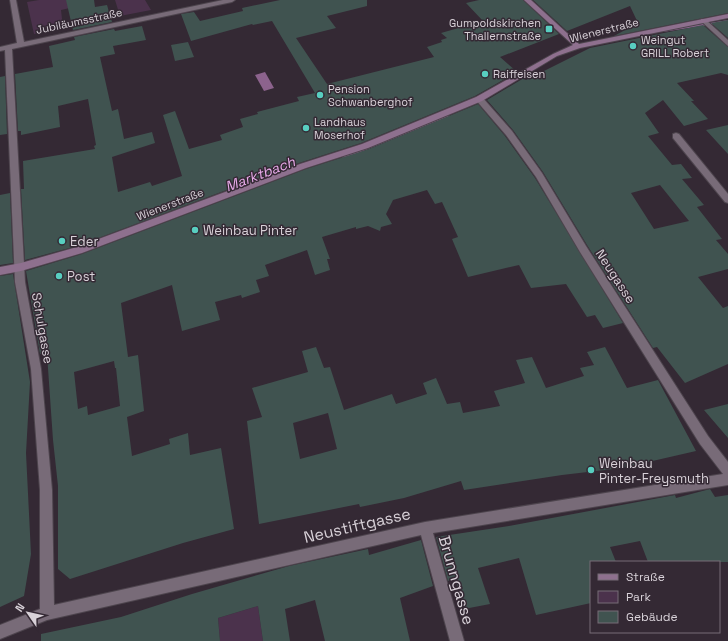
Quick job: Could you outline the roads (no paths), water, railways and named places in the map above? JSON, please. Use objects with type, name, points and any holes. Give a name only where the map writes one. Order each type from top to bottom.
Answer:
[{"type":"street","points":[[13,0],[21,45]]},
{"type":"street","name":"Jubiläumsstraße","points":[[4,48],[232,0]]},
{"type":"street","points":[[527,0],[578,46]]},
{"type":"street","name":"Wienerstraße","points":[[0,271],[21,267],[79,250],[303,166],[365,146],[479,98],[555,55],[578,46],[706,22],[728,16]]},
{"type":"street","points":[[706,22],[728,44]]},
{"type":"street","name":"Schulgasse","points":[[4,48],[21,267],[20,282],[36,369],[46,490],[47,613]]},
{"type":"street","name":"Neugasse","points":[[479,98],[509,133],[539,175],[583,249],[704,440],[728,471]]},
{"type":"street","points":[[676,136],[728,200]]},
{"type":"street","name":"Neustiftgasse","points":[[0,632],[47,613],[424,528],[728,479]]},
{"type":"street","name":"Brunngasse","points":[[424,528],[456,641]]},
{"type":"waterway","name":"Marktbach","points":[[663,31],[728,21]]},
{"type":"waterway","name":"Marktbach","points":[[344,157],[448,116]]},
{"type":"place","name":"Gumpoldskirchen Thallernstraße","points":[[549,29]]},
{"type":"place","name":"Weingut GRILL Robert","points":[[633,46]]},
{"type":"place","name":"Raiffeisen","points":[[485,74]]},
{"type":"place","name":"Pension Schwanberghof","points":[[320,95]]},
{"type":"place","name":"Landhaus Moserhof","points":[[306,128]]},
{"type":"place","name":"Weinbau Pinter","points":[[195,230]]},
{"type":"place","name":"Eder","points":[[62,241]]},
{"type":"place","name":"Post","points":[[59,276]]},
{"type":"place","name":"Weinbau Pinter-Freysmuth","points":[[591,470]]}]
